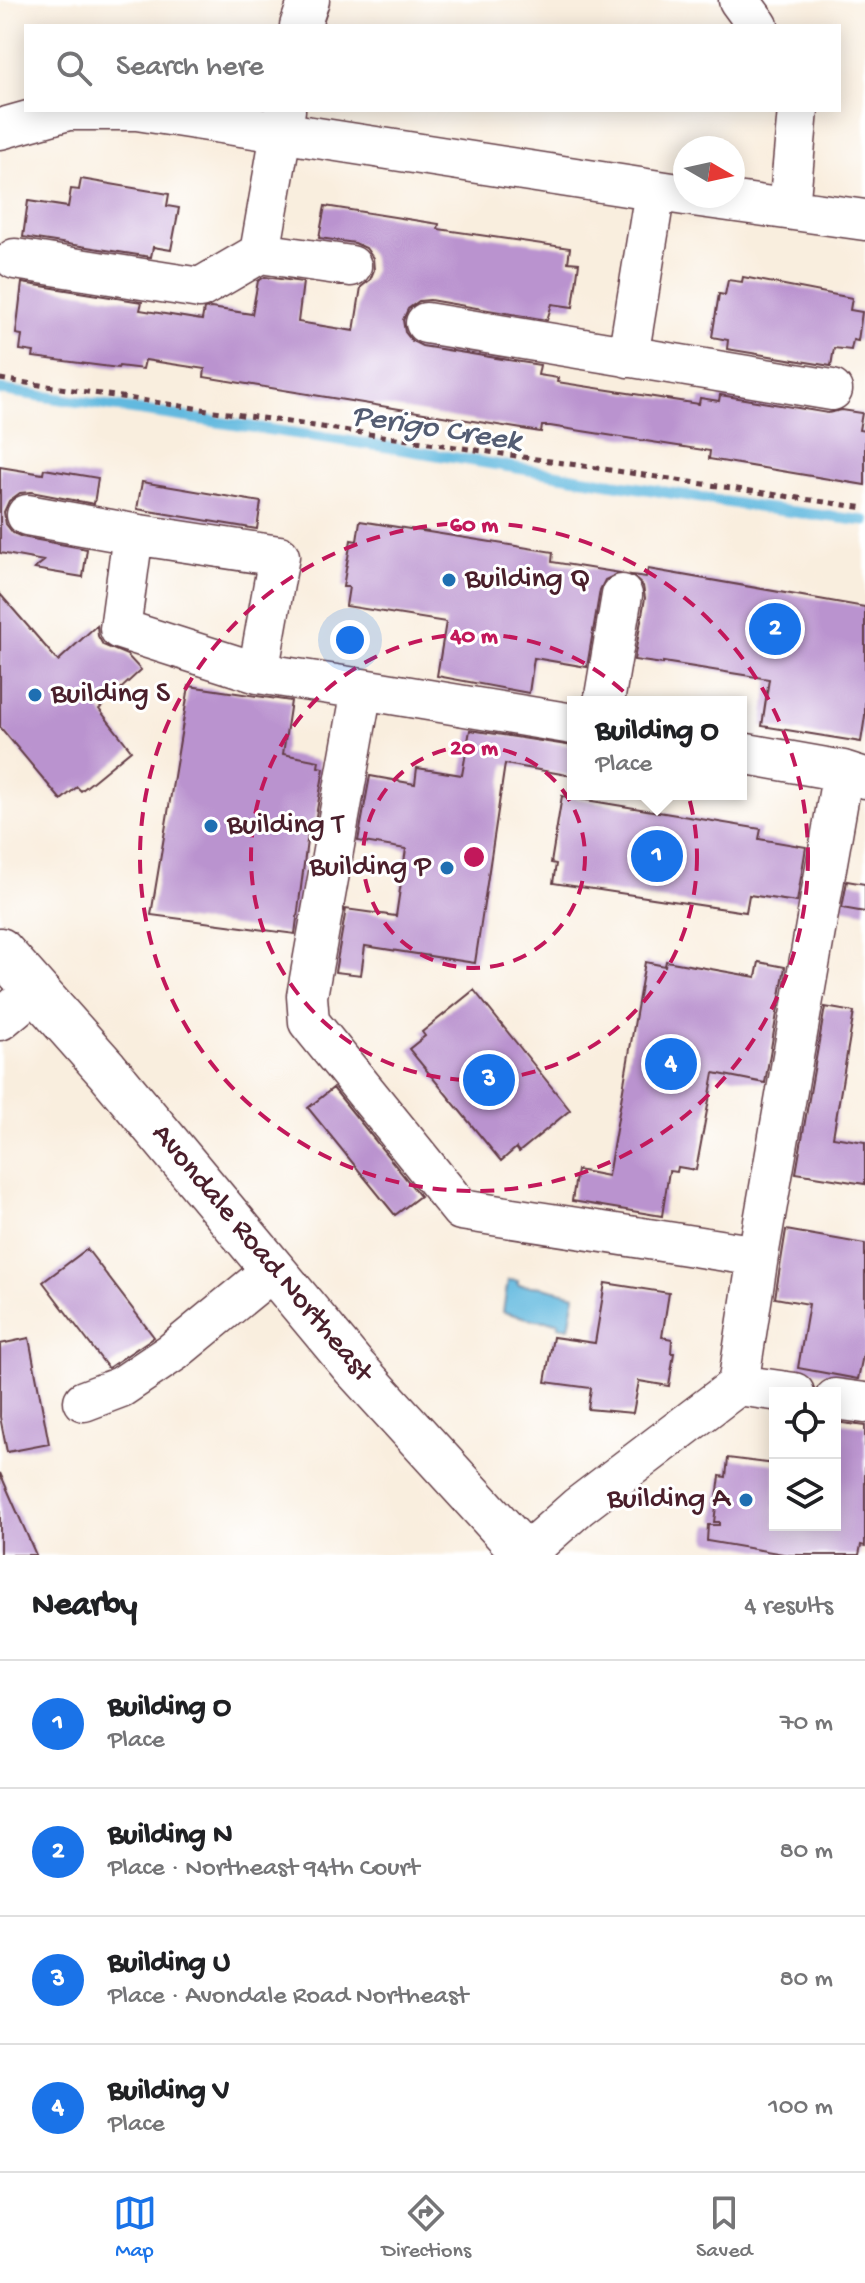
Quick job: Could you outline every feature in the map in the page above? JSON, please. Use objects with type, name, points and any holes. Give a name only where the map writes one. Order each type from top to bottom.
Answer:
[{"type":"main road","name":"Avondale Road Northeast","points":[[0,950],[106,1069],[354,1367],[525,1555]]},
{"type":"street","points":[[301,24],[309,0]]},
{"type":"street","points":[[739,0],[757,24]]},
{"type":"street","points":[[0,129],[61,112]]},
{"type":"street","points":[[164,112],[283,121],[673,193]]},
{"type":"street","points":[[789,209],[798,112]]},
{"type":"street","points":[[260,253],[283,121]]},
{"type":"street","points":[[745,203],[865,220]]},
{"type":"street","points":[[628,357],[674,208]]},
{"type":"street","points":[[15,259],[200,288],[260,253],[351,266]]},
{"type":"street","points":[[426,323],[832,390]]},
{"type":"street","points":[[27,515],[279,556],[258,673]]},
{"type":"street","points":[[133,534],[120,629],[258,673],[567,723]]},
{"type":"street","points":[[605,696],[622,595]]},
{"type":"street","points":[[362,689],[307,996],[309,1022],[461,1210],[758,1256]]},
{"type":"street","points":[[525,1555],[578,1507],[738,1385],[758,1256],[854,774],[747,754]]},
{"type":"street","points":[[0,1020],[36,990]]},
{"type":"street","points":[[84,1401],[121,1387],[173,1352],[273,1270]]},
{"type":"street","points":[[738,1385],[769,1389]]},
{"type":"street","points":[[841,1400],[865,1403]]},
{"type":"path","points":[[0,379],[865,508]]},
{"type":"water","points":[[508,1280],[518,1281],[518,1285],[575,1295],[569,1328],[558,1326],[559,1322],[503,1312]]},
{"type":"building","points":[[81,179],[169,194],[167,206],[179,208],[171,250],[153,247],[151,257],[23,237],[28,201],[68,207],[71,189],[79,190]]},
{"type":"building","points":[[325,206],[439,224],[438,229],[570,248],[568,262],[579,263],[573,307],[552,304],[547,320],[430,300],[419,301],[408,309],[403,320],[405,332],[412,341],[422,346],[540,365],[538,375],[558,378],[557,382],[699,404],[700,398],[719,401],[720,395],[828,413],[842,410],[862,413],[859,430],[865,431],[865,485],[709,459],[710,451],[550,426],[542,426],[541,432],[204,377],[205,369],[145,360],[143,369],[118,368],[33,357],[34,352],[20,350],[22,335],[16,334],[22,283],[142,302],[140,310],[202,320],[204,309],[211,308],[252,314],[258,281],[265,277],[303,282],[298,322],[354,331],[361,287],[370,280],[374,270],[373,258],[366,248],[355,243],[319,238]]},
{"type":"building","points":[[743,277],[852,298],[850,310],[862,312],[858,341],[853,340],[851,350],[834,348],[831,366],[727,349],[728,340],[712,337],[719,294],[725,295],[728,280],[742,282]]},
{"type":"building","points":[[0,467],[43,474],[44,469],[98,478],[94,504],[31,492],[20,493],[9,501],[4,512],[6,524],[13,533],[87,549],[83,577],[34,569],[44,561],[0,553]]},
{"type":"building","points":[[142,482],[261,502],[257,529],[137,509]]},
{"type":"building","points":[[360,521],[553,552],[552,562],[620,573],[605,580],[600,590],[587,667],[534,658],[529,693],[437,676],[446,622],[346,606],[349,587],[343,587],[351,540],[357,541]]},
{"type":"building","points":[[648,569],[865,607],[865,716],[861,742],[762,726],[769,679],[634,660],[645,598],[643,586],[631,575],[646,577]]},
{"type":"building","name":"Building S","points":[[0,594],[58,661],[97,625],[103,645],[127,655],[141,670],[99,709],[131,750],[81,791],[77,787],[61,800],[0,727]]},
{"type":"building","points":[[189,686],[291,701],[283,754],[319,761],[318,767],[324,768],[313,834],[308,833],[295,934],[151,915]]},
{"type":"building","points":[[470,730],[567,745],[567,775],[505,764],[475,963],[365,946],[361,975],[335,972],[346,909],[396,916],[406,849],[358,841],[370,776],[415,784],[417,768],[462,775]]},
{"type":"building","points":[[562,796],[567,797],[567,800],[586,800],[761,829],[759,839],[806,847],[797,902],[749,895],[746,912],[553,883],[556,864],[551,863]]},
{"type":"building","points":[[847,881],[865,884],[865,912],[842,908]]},
{"type":"building","points":[[666,961],[756,977],[759,962],[785,967],[765,1083],[714,1073],[696,1170],[678,1167],[677,1172],[669,1171],[662,1216],[572,1201],[577,1170],[608,1176],[645,962],[665,966]]},
{"type":"building","points":[[474,990],[570,1110],[519,1152],[516,1148],[501,1161],[409,1049],[425,1036],[422,1032]]},
{"type":"building","points":[[825,1007],[854,1012],[833,1137],[865,1142],[865,1184],[796,1173]]},
{"type":"building","points":[[333,1088],[420,1196],[395,1215],[308,1108]]},
{"type":"building","points":[[786,1230],[865,1244],[865,1346],[858,1379],[798,1368],[809,1304],[775,1298]]},
{"type":"building","points":[[87,1249],[154,1337],[108,1368],[43,1282]]},
{"type":"building","points":[[605,1283],[669,1293],[662,1337],[672,1339],[671,1353],[674,1353],[669,1386],[639,1381],[633,1413],[588,1409],[591,1388],[545,1382],[553,1337],[595,1343]]},
{"type":"building","points":[[29,1338],[49,1444],[7,1452],[0,1417],[0,1344]]},
{"type":"building","name":"Building A","points":[[841,1423],[865,1426],[865,1546],[861,1545],[859,1555],[789,1555],[707,1541],[708,1525],[719,1525],[719,1522],[714,1522],[720,1476],[726,1477],[728,1458],[769,1463],[769,1531],[841,1531]]},
{"type":"building","points":[[0,1473],[36,1555],[0,1555]]},
{"type":"waterway","name":"Perigo Creek","points":[[0,390],[388,447],[763,508],[865,521]]},
{"type":"place","name":"Building Q","points":[[449,580]]},
{"type":"place","name":"Building N","points":[[775,629]]},
{"type":"place","name":"Building S","points":[[35,695]]},
{"type":"place","name":"Building T","points":[[211,826]]},
{"type":"place","name":"Building O","points":[[657,856]]},
{"type":"place","name":"Building P","points":[[447,868]]},
{"type":"place","name":"Building V","points":[[671,1064]]},
{"type":"place","name":"Building U","points":[[489,1080]]},
{"type":"place","name":"Building A","points":[[746,1500]]}]
